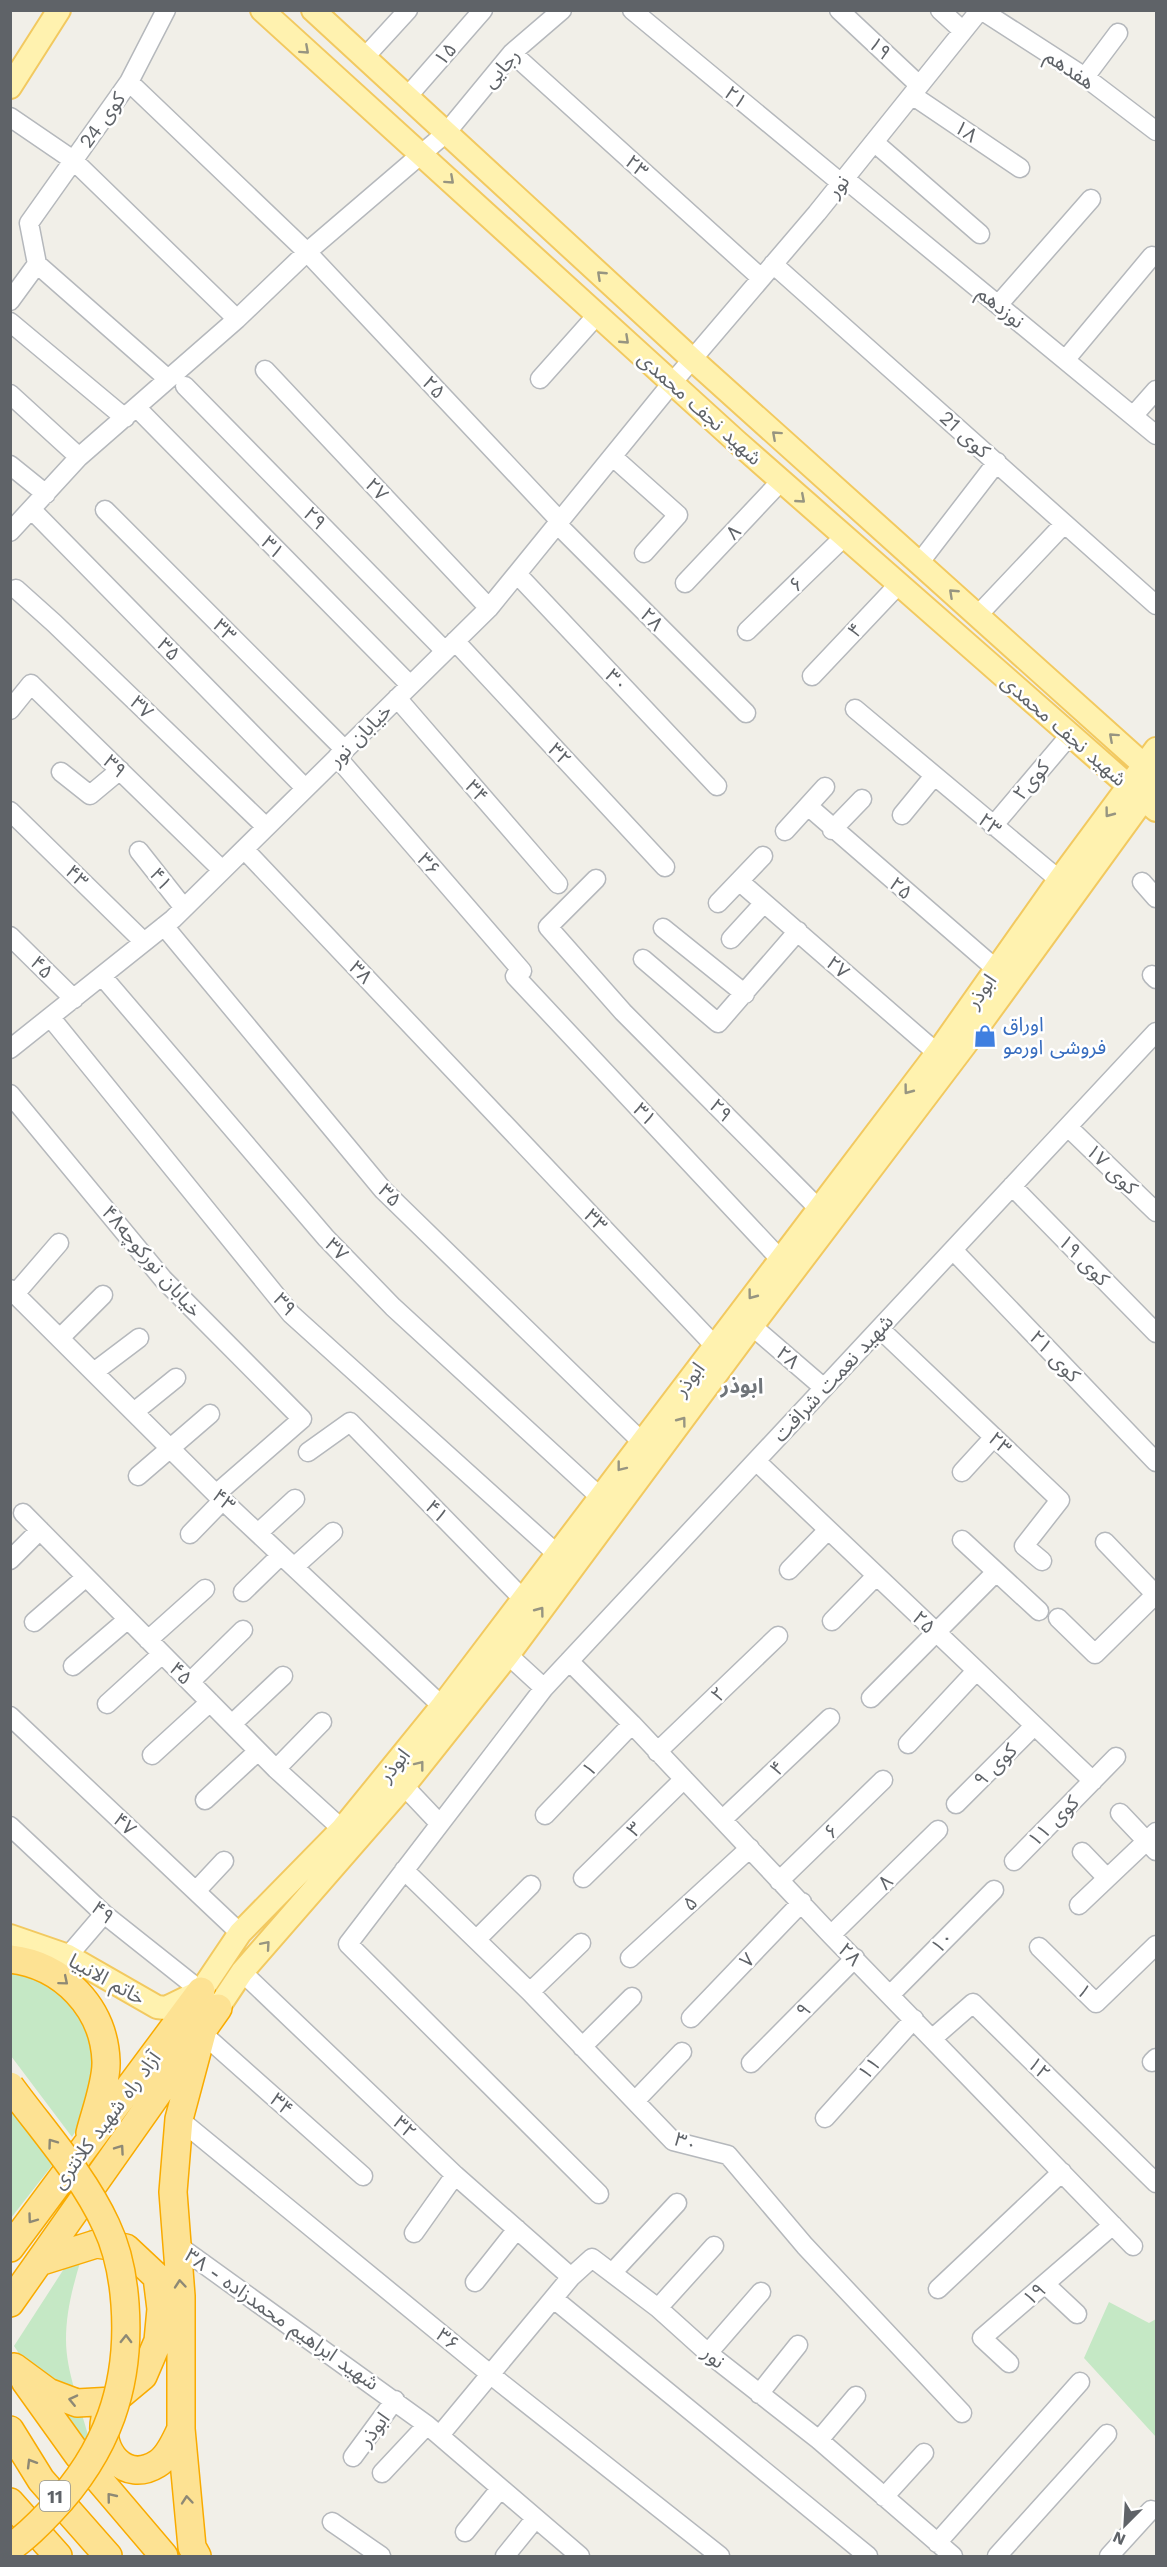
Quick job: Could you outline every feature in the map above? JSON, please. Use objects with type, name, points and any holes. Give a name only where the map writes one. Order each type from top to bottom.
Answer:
[{"type":"highway","points":[[10,1959],[21,1960],[62,1977],[91,2008],[102,2035],[106,2063],[85,2148]]},
{"type":"highway","name":"آزاد راه شهید کلانتری","points":[[10,2303],[202,2033],[210,2000]]},
{"type":"highway","name":"آزاد راه شهید کلانتری","points":[[10,2248],[85,2148],[210,2000]]},
{"type":"highway","points":[[197,2556],[192,2547],[181,2429],[181,2296],[173,2192],[179,2119],[202,2033]]},
{"type":"highway","points":[[10,2086],[85,2188],[107,2225],[122,2270],[126,2318],[125,2365],[117,2405],[96,2452],[76,2483],[25,2538],[10,2548]]},
{"type":"highway","points":[[42,2261],[96,2244],[126,2248],[157,2277],[161,2309],[158,2341],[143,2376],[113,2401],[104,2420],[104,2443],[110,2456],[123,2466],[139,2470],[158,2464],[171,2450],[181,2429]]},
{"type":"highway","points":[[12,2364],[48,2392],[76,2403],[113,2401]]},
{"type":"highway","points":[[12,2364],[78,2455],[164,2556]]},
{"type":"highway","name":"11","points":[[10,2430],[41,2480],[108,2556]]},
{"type":"highway","points":[[10,2502],[58,2556]]},
{"type":"main road","points":[[10,87],[59,10]]},
{"type":"main road","name":"شهید نجف محمدی","points":[[262,10],[781,481],[1070,735],[1149,781]]},
{"type":"main road","name":"شهید نجف محمدی","points":[[320,13],[364,58],[692,359],[978,615],[1149,781]]},
{"type":"main road","points":[[899,584],[920,562]]},
{"type":"main road","name":"ابوذر","points":[[210,2000],[242,1972],[404,1786],[508,1655],[752,1326],[1067,886],[1149,781]]},
{"type":"main road","name":"ابوذر","points":[[210,2000],[240,1933],[342,1829],[442,1706],[937,1053],[958,1039],[996,969],[1067,886]]},
{"type":"main road","name":"خاتم الانبیا","points":[[10,1936],[68,1956],[157,2007],[166,2008],[210,2000]]},
{"type":"street","name":"کوی 24","points":[[37,264],[28,223],[129,81],[166,10]]},
{"type":"street","points":[[364,58],[408,10]]},
{"type":"street","name":"۱۵","points":[[407,97],[483,10]]},
{"type":"street","name":"رجایی","points":[[10,532],[79,458],[237,319],[307,252],[446,133],[512,53],[562,10]]},
{"type":"street","name":"۲۱","points":[[632,10],[842,181]]},
{"type":"street","name":"۱۹","points":[[840,10],[916,90]]},
{"type":"street","points":[[940,10],[963,31]]},
{"type":"street","name":"نور","points":[[672,383],[842,181],[980,10]]},
{"type":"street","name":"هفدهم","points":[[980,10],[1085,77],[1156,131]]},
{"type":"street","points":[[1085,77],[1118,33]]},
{"type":"street","name":"۲۳","points":[[512,53],[761,278]]},
{"type":"street","name":"۲۵","points":[[129,81],[307,252],[559,523]]},
{"type":"street","name":"۱۸","points":[[916,90],[1020,168]]},
{"type":"street","points":[[10,117],[73,160],[237,319]]},
{"type":"street","points":[[874,142],[980,234]]},
{"type":"street","name":"نوزدهم","points":[[842,181],[1066,359],[1156,435]]},
{"type":"street","points":[[998,305],[1090,199]]},
{"type":"street","points":[[1066,359],[1152,256]]},
{"type":"street","points":[[10,301],[37,264],[168,379]]},
{"type":"street","name":"کوی 21","points":[[773,264],[1156,605]]},
{"type":"street","points":[[540,380],[597,315]]},
{"type":"street","name":"۳۱","points":[[10,322],[131,413],[410,685]]},
{"type":"street","name":"۲۷","points":[[265,370],[489,608]]},
{"type":"street","name":"خیابان نور","points":[[10,1049],[184,908],[489,608],[672,383]]},
{"type":"street","name":"۲۹","points":[[185,386],[450,646]]},
{"type":"street","points":[[1133,416],[1156,390]]},
{"type":"street","points":[[10,394],[79,458]]},
{"type":"street","points":[[613,457],[678,515],[644,553]]},
{"type":"street","points":[[920,562],[997,462]]},
{"type":"street","points":[[10,465],[46,494]]},
{"type":"street","name":"۸","points":[[685,583],[781,481]]},
{"type":"street","name":"۳۵","points":[[32,510],[305,788]]},
{"type":"street","name":"۳۳","points":[[105,510],[341,753]]},
{"type":"street","name":"۲۸","points":[[559,523],[746,713]]},
{"type":"street","points":[[978,615],[1064,524]]},
{"type":"street","name":"۶","points":[[747,631],[844,537]]},
{"type":"street","name":"۳۰","points":[[517,574],[717,786]]},
{"type":"street","name":"۴","points":[[812,676],[899,584]]},
{"type":"street","name":"۳۷","points":[[16,589],[266,827]]},
{"type":"street","name":"۳۲","points":[[450,646],[665,867]]},
{"type":"street","name":"۳۹","points":[[10,710],[31,684],[222,870]]},
{"type":"street","name":"۳۴","points":[[397,698],[558,884]]},
{"type":"street","name":"۲۳","points":[[855,710],[1067,886]]},
{"type":"street","name":"کوی۲","points":[[993,826],[1070,735]]},
{"type":"street","name":"۳۶","points":[[341,753],[522,971]]},
{"type":"street","points":[[62,772],[90,795],[120,770]]},
{"type":"street","points":[[902,815],[934,776]]},
{"type":"street","points":[[785,831],[825,787]]},
{"type":"street","points":[[832,830],[862,799]]},
{"type":"street","name":"۲۵","points":[[808,806],[832,830],[996,969]]},
{"type":"street","name":"۴۳","points":[[10,811],[144,942]]},
{"type":"street","name":"۳۸","points":[[244,849],[479,1095]]},
{"type":"street","name":"۴۱","points":[[138,850],[184,908]]},
{"type":"street","points":[[718,903],[763,856]]},
{"type":"street","name":"۲۹","points":[[596,879],[548,927],[623,1012],[818,1208]]},
{"type":"street","name":"۲۷","points":[[739,881],[937,1053]]},
{"type":"street","points":[[1142,882],[1156,898]]},
{"type":"street","points":[[731,939],[764,904]]},
{"type":"street","name":"۳۵","points":[[164,926],[384,1190],[642,1442]]},
{"type":"street","points":[[663,928],[745,994]]},
{"type":"street","points":[[644,959],[718,1023],[798,931]]},
{"type":"street","name":"۴۵","points":[[10,936],[74,999]]},
{"type":"street","name":"۳۱","points":[[522,971],[515,976],[780,1258]]},
{"type":"street","name":"۳۷","points":[[102,976],[334,1247],[393,1307],[599,1496]]},
{"type":"street","name":"۳۹","points":[[51,1018],[291,1314],[556,1554]]},
{"type":"street","name":"شهید نعمت شرافت","points":[[599,2194],[348,1944],[544,1688],[1156,1032]]},
{"type":"street","name":"خیابان نورکوچه۴۸","points":[[10,1095],[163,1279],[302,1419],[219,1497]]},
{"type":"street","name":"۳۳","points":[[479,1095],[714,1345]]},
{"type":"street","name":"کوی ۱۷","points":[[1068,1127],[1156,1212]]},
{"type":"street","name":"کوی ۱۹","points":[[1012,1186],[1156,1333]]},
{"type":"street","points":[[13,1292],[59,1244]]},
{"type":"street","name":"کوی ۲۱","points":[[953,1250],[1156,1462]]},
{"type":"street","name":"۴۳","points":[[13,1292],[219,1497],[442,1706]]},
{"type":"street","points":[[60,1338],[103,1294]]},
{"type":"street","name":"۲۸","points":[[752,1326],[824,1388]]},
{"type":"street","name":"۲۳","points":[[880,1329],[1060,1500],[1024,1546],[1042,1561]]},
{"type":"street","points":[[94,1372],[139,1338]]},
{"type":"street","points":[[134,1412],[176,1378]]},
{"type":"street","points":[[138,1476],[210,1414]]},
{"type":"street","name":"۴۱","points":[[308,1452],[350,1422],[524,1600]]},
{"type":"street","points":[[962,1472],[994,1437]]},
{"type":"street","name":"۲۵","points":[[756,1461],[1093,1781]]},
{"type":"street","points":[[190,1534],[219,1497]]},
{"type":"street","points":[[258,1533],[295,1499]]},
{"type":"street","name":"۴۵","points":[[23,1513],[276,1770],[342,1829]]},
{"type":"street","points":[[10,1560],[40,1530]]},
{"type":"street","points":[[789,1570],[828,1530]]},
{"type":"street","points":[[243,1592],[333,1532]]},
{"type":"street","points":[[962,1540],[1039,1611]]},
{"type":"street","points":[[1058,1618],[1095,1654],[1156,1594],[1105,1542]]},
{"type":"street","points":[[871,1698],[996,1572]]},
{"type":"street","points":[[832,1621],[876,1576]]},
{"type":"street","points":[[34,1622],[86,1577]]},
{"type":"street","points":[[148,1640],[205,1589]]},
{"type":"street","points":[[73,1666],[128,1619]]},
{"type":"street","points":[[190,1682],[243,1630]]},
{"type":"street","name":"۲","points":[[657,1752],[778,1636]]},
{"type":"street","points":[[107,1704],[162,1654]]},
{"type":"street","points":[[508,1655],[544,1688]]},
{"type":"street","name":"۲۸","points":[[569,1661],[1133,2246]]},
{"type":"street","points":[[908,1744],[976,1671]]},
{"type":"street","points":[[232,1724],[283,1676]]},
{"type":"street","points":[[152,1755],[210,1702]]},
{"type":"street","name":"۴۷","points":[[10,1716],[240,1933]]},
{"type":"street","name":"۴","points":[[723,1819],[830,1718]]},
{"type":"street","points":[[276,1770],[322,1722]]},
{"type":"street","name":"۱","points":[[545,1815],[632,1724]]},
{"type":"street","name":"کوی ۹","points":[[956,1804],[1034,1725]]},
{"type":"street","points":[[205,1800],[258,1751]]},
{"type":"street","name":"کوی ۱۱","points":[[1014,1861],[1116,1757]]},
{"type":"street","name":"۳","points":[[583,1878],[684,1779]]},
{"type":"street","name":"۶","points":[[779,1881],[883,1780]]},
{"type":"street","points":[[404,1786],[440,1824]]},
{"type":"street","points":[[1079,1905],[1107,1878],[1153,1841],[1120,1812]]},
{"type":"street","name":"۴۹","points":[[10,1826],[104,1914],[210,2000]]},
{"type":"street","name":"۸","points":[[831,1935],[938,1830]]},
{"type":"street","name":"۵","points":[[630,1958],[750,1848]]},
{"type":"street","points":[[1082,1852],[1107,1878]]},
{"type":"street","points":[[196,1891],[224,1861]]},
{"type":"street","name":"۳۰","points":[[404,1870],[530,1992],[673,2141],[728,2155],[805,2246],[962,2413]]},
{"type":"street","points":[[477,1939],[531,1885]]},
{"type":"street","name":"۱۰","points":[[890,1995],[994,1890]]},
{"type":"street","name":"۷","points":[[691,2018],[802,1902]]},
{"type":"street","points":[[68,1956],[104,1914]]},
{"type":"street","points":[[530,1992],[581,1943]]},
{"type":"street","name":"۱","points":[[1039,1947],[1096,2003],[1156,1945]]},
{"type":"street","name":"۹","points":[[751,2063],[855,1958]]},
{"type":"street","name":"۳۲","points":[[242,1972],[455,2175],[571,2277]]},
{"type":"street","points":[[582,2047],[632,1997]]},
{"type":"street","name":"۱۲","points":[[933,2038],[972,2003],[1150,2163]]},
{"type":"street","name":"۱۱","points":[[825,2118],[914,2019]]},
{"type":"street","name":"۳۴","points":[[202,2033],[363,2176]]},
{"type":"street","points":[[636,2100],[682,2052]]},
{"type":"street","name":"۳۶","points":[[179,2119],[491,2374],[720,2556]]},
{"type":"street","points":[[1150,2163],[1156,2183]]},
{"type":"street","points":[[938,2289],[1062,2172]]},
{"type":"street","points":[[414,2233],[455,2175]]},
{"type":"street","points":[[612,2272],[678,2203]]},
{"type":"street","name":"۱۹","points":[[1009,2363],[982,2338],[1113,2225]]},
{"type":"street","points":[[475,2282],[517,2229]]},
{"type":"street","name":"شهید ابراهیم محمدزاده - ۳۸","points":[[176,2244],[396,2400],[580,2556]]},
{"type":"street","points":[[658,2308],[714,2246]]},
{"type":"street","name":"نور","points":[[381,2473],[434,2430],[491,2374],[571,2277],[592,2258],[658,2308],[708,2353],[759,2394],[819,2439],[953,2556]]},
{"type":"street","points":[[1045,2284],[1077,2314]]},
{"type":"street","points":[[708,2353],[761,2292]]},
{"type":"street","points":[[554,2299],[868,2556]]},
{"type":"street","points":[[759,2394],[798,2345]]},
{"type":"street","points":[[938,2542],[1080,2382]]},
{"type":"street","points":[[819,2439],[856,2396]]},
{"type":"street","name":"ابوذر","points":[[353,2457],[396,2400]]},
{"type":"street","points":[[997,2556],[1107,2434]]},
{"type":"street","points":[[884,2497],[924,2453]]},
{"type":"street","points":[[465,2532],[500,2489]]},
{"type":"street","points":[[1108,2556],[1151,2510]]},
{"type":"street","points":[[505,2556],[535,2519]]},
{"type":"street","points":[[332,2522],[381,2556]]},
{"type":"green space","points":[[11,1965],[42,1975],[81,2015],[91,2041],[97,2070],[85,2117],[72,2137],[11,2056]]},
{"type":"green space","points":[[10,2110],[54,2163],[11,2218],[10,2218]]},
{"type":"green space","points":[[91,2227],[71,2296],[66,2340],[71,2376],[88,2435],[83,2441],[48,2397],[14,2346]]},
{"type":"green space","points":[[1109,2302],[1149,2323],[1156,2319],[1156,2437],[1084,2358]]},
{"type":"place","name":"اوراق فروشی اورمو","points":[[985,1036]]},
{"type":"district","name":"ابوذر","points":[[742,1385]]}]
